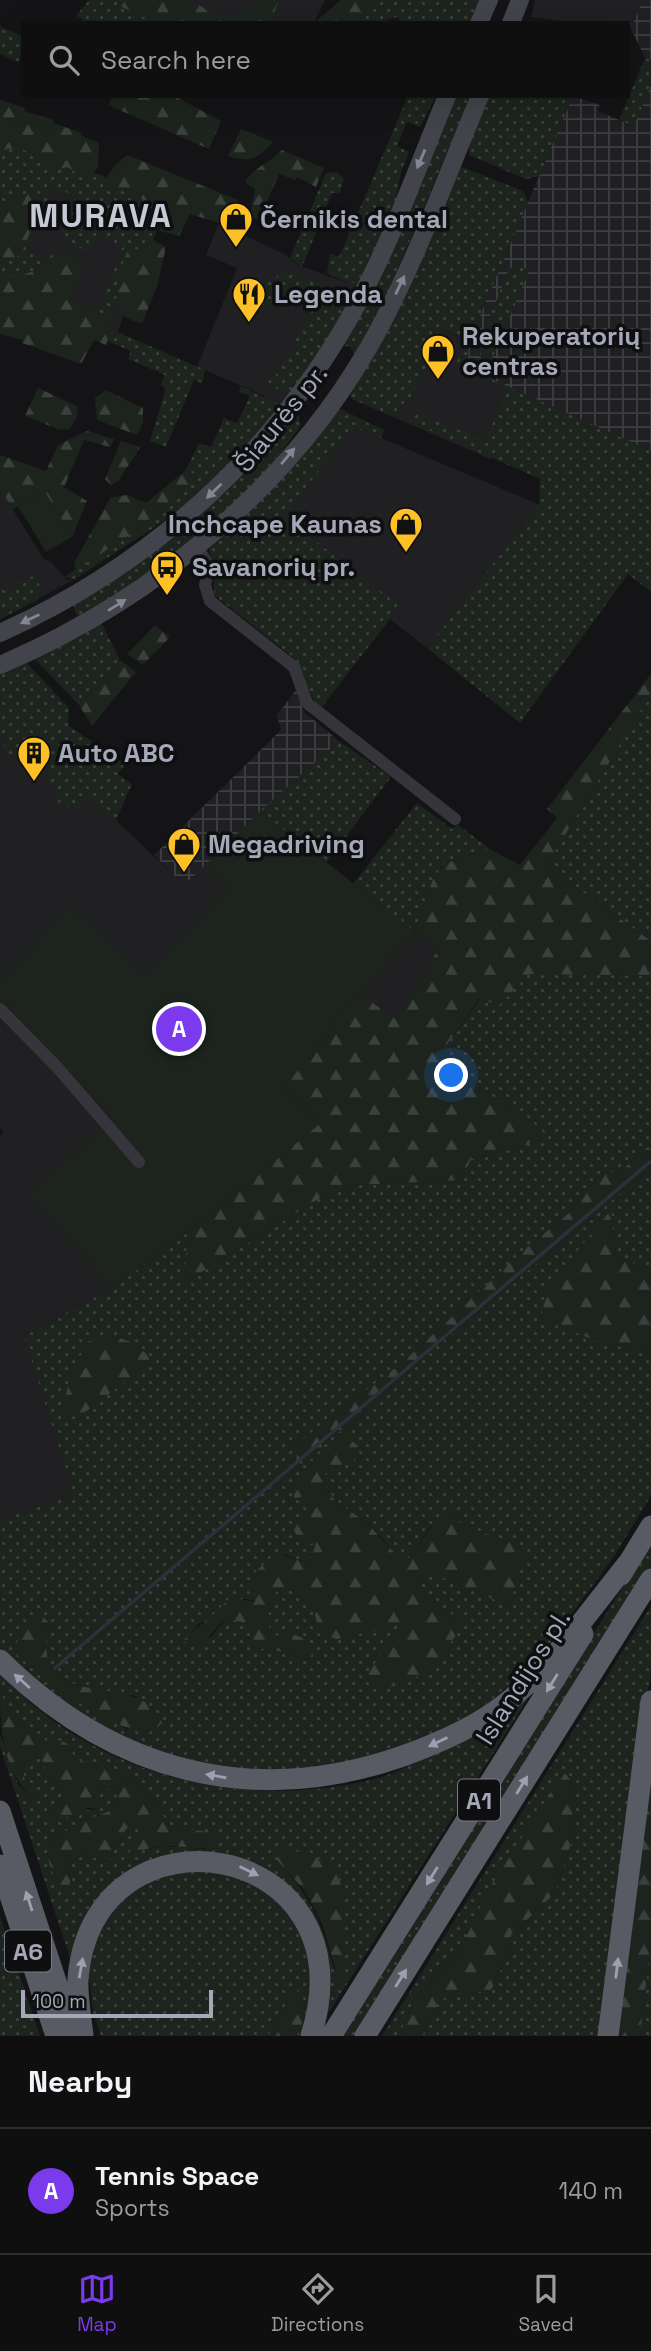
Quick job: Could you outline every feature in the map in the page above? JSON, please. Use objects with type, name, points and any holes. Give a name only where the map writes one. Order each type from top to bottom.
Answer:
[{"type":"highway","name":"Islandijos pl.","points":[[331,2036],[651,1526]]},
{"type":"highway","points":[[0,1660],[62,1713],[101,1738],[152,1761],[217,1777],[263,1781],[312,1779],[378,1765],[422,1749],[501,1707],[534,1677],[628,1563]]},
{"type":"highway","name":"A1","points":[[365,2036],[651,1579]]},
{"type":"highway","points":[[608,2036],[651,1701]]},
{"type":"highway","name":"A6","points":[[0,1811],[74,2036]]},
{"type":"highway","points":[[83,2036],[78,1978],[93,1926],[110,1901],[132,1880],[162,1865],[201,1860],[239,1866],[262,1877],[287,1897],[300,1913],[320,1963],[321,1987],[312,2036]]},
{"type":"highway","name":"A6","points":[[0,1865],[56,2036]]},
{"type":"main road","points":[[480,21],[489,0]]},
{"type":"main road","points":[[511,21],[520,0]]},
{"type":"main road","name":"Šiaurės pr.","points":[[0,634],[60,604],[123,566],[204,501],[236,470],[292,404],[330,350],[367,287],[446,98]]},
{"type":"main road","name":"Šiaurės pr.","points":[[0,665],[58,639],[133,595],[197,546],[262,486],[316,423],[356,367],[380,326],[479,98]]},
{"type":"main road","points":[[330,350],[356,367]]},
{"type":"main road","points":[[292,404],[316,423]]},
{"type":"main road","points":[[58,639],[63,621],[60,604]]},
{"type":"street","points":[[197,546],[209,566],[205,585],[210,601],[294,667],[307,704],[455,819]]},
{"type":"street","points":[[0,1009],[57,1067],[139,1162]]},
{"type":"shaded area","points":[[178,0],[325,0],[315,21],[225,21]]},
{"type":"shaded area","points":[[535,0],[643,0],[631,29],[630,21],[562,21],[531,17]]},
{"type":"shaded area","points":[[643,0],[651,0],[651,60],[645,58],[631,29]]},
{"type":"shaded area","points":[[651,85],[651,451],[478,373],[468,366],[466,354],[469,341],[572,98],[600,105],[598,111],[633,126]]},
{"type":"shaded area","points":[[0,137],[167,201],[115,339],[0,295]]},
{"type":"shaded area","points":[[219,223],[286,255],[298,265],[351,284],[361,280],[337,326],[277,412],[263,395],[197,367],[237,268],[206,255]]},
{"type":"shaded area","points":[[442,330],[469,341],[509,386],[490,459],[391,416],[410,400]]},
{"type":"shaded area","points":[[341,409],[384,430],[381,438],[540,505],[427,648],[390,619],[399,606],[283,516]]},
{"type":"shaded area","points":[[0,489],[43,558],[52,563],[67,580],[75,579],[0,619]]},
{"type":"shaded area","points":[[27,663],[116,820],[183,884],[260,811],[438,949],[397,1021],[188,1232],[112,1288],[24,1336],[75,1495],[0,1519],[0,1135],[3,1134],[0,1125],[0,674]]},
{"type":"shaded area","points":[[296,690],[304,712],[339,741],[184,885],[154,855],[281,730],[277,715]]},
{"type":"green space","points":[[89,0],[123,0],[152,21],[82,21],[76,16]]},
{"type":"green space","points":[[123,0],[191,0],[213,14],[239,17],[258,0],[279,0],[271,21],[152,21],[120,6]]},
{"type":"green space","points":[[341,0],[377,0],[364,16],[365,21],[316,21]]},
{"type":"green space","points":[[377,0],[479,0],[470,21],[400,21],[398,17],[386,21],[364,21],[363,16]]},
{"type":"green space","points":[[0,26],[21,36],[19,63],[0,54]]},
{"type":"green space","points":[[645,58],[651,60],[651,85],[634,126],[619,120]]},
{"type":"green space","points":[[112,98],[178,98],[221,121],[209,149],[108,105]]},
{"type":"green space","points":[[407,98],[435,98],[420,127],[407,122],[397,146],[409,152],[401,172],[396,199],[361,280],[351,284],[327,273],[330,253],[339,257]]},
{"type":"green space","points":[[454,98],[470,98],[388,292],[355,354],[350,347],[342,345]]},
{"type":"green space","points":[[488,98],[572,98],[539,176],[526,179],[469,155],[469,144]]},
{"type":"green space","points":[[0,100],[54,120],[53,123],[82,133],[81,136],[99,143],[98,167],[88,177],[67,167],[52,171],[35,154],[23,149],[0,151]]},
{"type":"green space","points":[[241,129],[273,142],[253,158],[228,156]]},
{"type":"green space","points":[[14,146],[88,177],[93,172],[106,177],[103,182],[150,202],[164,213],[148,253],[129,247],[109,318],[98,312],[123,246],[97,235],[90,252],[58,239],[76,196],[53,187],[26,252],[49,262],[33,273],[0,277],[0,260],[6,261],[36,190],[0,203],[0,151]]},
{"type":"green space","points":[[282,150],[324,168],[316,187],[297,177],[295,180],[279,174],[259,220],[250,216],[255,189],[245,182],[252,173]]},
{"type":"green space","points":[[127,155],[238,200],[233,214],[219,223],[190,214],[179,236],[160,231],[163,213],[150,202],[103,183],[115,165]]},
{"type":"green space","points":[[462,167],[523,191],[528,202],[469,341],[468,365],[478,373],[651,451],[651,592],[628,574],[520,723],[427,648],[539,505],[540,479],[409,421],[415,412],[485,441],[508,388],[455,366],[466,339],[443,330],[410,400],[391,416],[352,399],[350,395],[458,169]]},
{"type":"green space","points":[[337,172],[344,179],[340,193],[332,193],[302,267],[290,258],[326,173]]},
{"type":"green space","points":[[36,190],[43,200],[21,255],[6,261],[0,260],[0,203]]},
{"type":"green space","points":[[153,240],[166,247],[157,287],[142,323],[129,319],[121,312],[116,292],[129,247],[148,253]]},
{"type":"green space","points":[[54,249],[86,262],[71,299],[109,318],[105,326],[111,329],[106,345],[94,340],[81,364],[22,343],[23,340],[0,334],[0,277],[32,272],[45,263]]},
{"type":"green space","points":[[514,266],[530,269],[490,363],[486,363],[480,356],[482,336],[509,269]]},
{"type":"green space","points":[[280,270],[333,288],[348,298],[337,326],[293,389],[286,393],[269,385],[268,374],[275,377],[317,302],[285,289],[276,310],[256,302],[266,280],[274,283]]},
{"type":"green space","points":[[111,329],[205,370],[202,383],[194,380],[166,447],[150,441],[166,388],[161,385],[165,375],[128,359],[131,351],[107,341]]},
{"type":"green space","points":[[241,386],[276,403],[277,412],[228,468],[173,515],[75,579],[64,577],[137,530],[198,476],[186,470],[199,443],[211,447],[224,418],[237,423],[250,396],[239,392]]},
{"type":"green space","points":[[38,388],[77,406],[78,415],[70,429],[60,430],[25,416]]},
{"type":"green space","points":[[106,390],[143,408],[143,423],[137,435],[97,420],[95,398]]},
{"type":"green space","points":[[336,409],[384,430],[381,438],[354,427],[283,516],[400,606],[321,708],[312,696],[293,657],[214,595],[214,570],[209,549]]},
{"type":"green space","points":[[293,415],[299,416],[301,426],[269,468],[237,501],[172,556],[78,618],[73,605],[124,574],[184,527],[233,483]]},
{"type":"green space","points":[[87,431],[114,439],[110,447],[84,440],[64,487],[87,501],[72,537],[44,491],[13,509],[0,489],[0,455],[46,471],[58,445]]},
{"type":"green space","points":[[121,441],[140,447],[119,481],[111,485],[105,479]]},
{"type":"green space","points":[[186,470],[198,476],[137,530],[76,570],[74,563],[110,498],[127,495],[146,503]]},
{"type":"green space","points":[[44,490],[72,537],[46,552],[18,506]]},
{"type":"green space","points":[[33,576],[38,578],[40,588],[37,600],[0,619],[0,591]]},
{"type":"green space","points":[[101,622],[120,660],[79,705],[35,659]]},
{"type":"green space","points":[[155,625],[170,637],[143,665],[127,654]]},
{"type":"green space","points":[[120,660],[136,672],[92,726],[79,705]]},
{"type":"green space","points":[[27,663],[69,708],[68,725],[125,764],[118,774],[132,784],[116,820],[87,799],[79,808],[73,805],[67,809],[64,801],[57,803],[45,763],[48,762],[45,753],[52,751],[51,746],[9,759],[0,733],[0,674]]},
{"type":"green space","points":[[651,674],[651,694],[546,866],[651,941],[651,976],[529,974],[499,1005],[479,999],[437,1059],[546,1132],[525,1146],[471,1159],[461,1180],[355,1185],[320,1198],[184,1283],[188,1232],[320,1123],[281,1088],[316,1051],[344,1006],[360,994],[397,1020],[438,949],[415,931],[433,879],[446,863],[490,849],[520,865],[557,818],[547,809]]},
{"type":"green space","points":[[651,693],[651,941],[546,866]]},
{"type":"green space","points":[[339,741],[391,777],[326,863],[260,811]]},
{"type":"green space","points":[[417,803],[452,829],[457,824],[490,849],[445,863],[433,879],[415,931],[352,885]]},
{"type":"green space","points":[[260,811],[415,931],[360,994],[344,1006],[316,1051],[282,1088],[321,1123],[188,1232],[112,1288],[29,1195],[112,1116],[0,998],[0,979],[71,906],[145,975],[228,888],[204,866]]},
{"type":"green space","points":[[529,973],[651,976],[651,1144],[621,1171],[599,1174],[579,1205],[523,1251],[403,1362],[294,1446],[293,1452],[310,1460],[335,1433],[349,1428],[398,1379],[651,1168],[651,1269],[615,1257],[611,1211],[605,1344],[651,1351],[651,1496],[613,1558],[537,1661],[474,1715],[438,1735],[320,1772],[220,1771],[116,1741],[0,1654],[0,1519],[74,1495],[24,1336],[112,1288],[188,1232],[184,1283],[320,1198],[355,1185],[461,1180],[471,1159],[525,1146],[545,1132],[437,1059],[480,999],[499,1005]],"holes":[[[325,1462],[330,1469],[323,1477],[329,1492],[367,1523],[405,1564],[430,1527],[454,1514],[509,1606],[442,1577],[427,1577],[416,1589],[465,1624],[318,1619],[311,1606],[290,1589],[276,1592],[269,1603],[269,1627],[277,1637],[291,1633],[308,1661],[272,1649],[250,1648],[250,1634],[243,1622],[226,1619],[211,1637],[184,1641],[199,1624],[244,1598],[256,1602],[283,1554],[308,1563],[316,1542],[306,1490],[314,1472]],[[49,1623],[45,1652],[53,1671],[62,1678],[87,1688],[137,1696],[127,1730],[17,1655]]]},
{"type":"green space","points":[[651,1144],[651,1168],[398,1379],[349,1428],[335,1433],[310,1460],[301,1464],[293,1451],[294,1446],[403,1362],[523,1251],[579,1205],[599,1174],[621,1171]]},
{"type":"green space","points":[[611,1210],[615,1257],[651,1269],[651,1351],[605,1344],[540,1319],[550,1284]]},
{"type":"green space","points":[[109,1334],[133,1343],[154,1360],[80,1416],[66,1417],[62,1408],[73,1369],[88,1342]]},
{"type":"green space","points":[[346,1436],[358,1446],[353,1463],[330,1469],[323,1477],[325,1486],[335,1500],[371,1527],[405,1563],[442,1512],[454,1514],[460,1525],[528,1548],[509,1606],[442,1577],[427,1577],[416,1589],[465,1624],[427,1673],[388,1688],[363,1678],[405,1624],[336,1639],[317,1633],[316,1619],[311,1608],[290,1589],[276,1592],[269,1603],[269,1627],[277,1636],[291,1633],[309,1641],[314,1651],[308,1661],[272,1649],[249,1648],[250,1634],[242,1622],[225,1619],[197,1649],[183,1641],[230,1597],[255,1602],[247,1588],[256,1571],[276,1553],[309,1563],[316,1544],[301,1543],[291,1525],[307,1509],[305,1496],[295,1498],[288,1488],[296,1476],[310,1473],[312,1464],[325,1462],[322,1454],[332,1442]]},
{"type":"green space","points":[[651,1542],[651,1566],[356,2036],[342,2036]]},
{"type":"green space","points":[[651,1606],[651,1671],[603,2036],[422,2036],[440,1999],[491,1990],[508,1955],[511,1935],[555,1893],[572,1840],[574,1785],[564,1773],[488,1892],[458,1955],[416,1996],[399,2036],[382,2036]]},
{"type":"green space","points":[[38,1611],[49,1623],[47,1653],[54,1672],[70,1682],[134,1697],[151,1706],[162,1723],[148,1733],[114,1722],[79,1703],[17,1655],[17,1641],[21,1630]]},
{"type":"green space","points":[[0,1674],[31,1703],[64,1728],[100,1749],[138,1766],[177,1778],[259,1790],[335,1787],[390,1774],[442,1749],[523,1699],[527,1700],[324,2020],[325,1959],[322,1940],[313,1917],[300,1898],[266,1869],[223,1854],[176,1854],[148,1861],[128,1871],[117,1882],[72,1964],[0,1746],[0,1734],[18,1785],[33,1799],[39,1794],[25,1781],[22,1766],[34,1754],[46,1764],[44,1775],[61,1789],[64,1800],[48,1813],[100,1809],[93,1797],[97,1790],[111,1789],[119,1798],[117,1808],[76,1824],[49,1843],[70,1881],[67,1863],[85,1855],[108,1861],[126,1829],[134,1824],[140,1831],[130,1853],[163,1846],[206,1849],[215,1834],[170,1827],[151,1796],[122,1773],[75,1759],[68,1744],[46,1741],[18,1718],[0,1694]],"holes":[[[277,1860],[344,1921],[335,1972],[314,1912],[299,1887]]]},
{"type":"green space","points":[[0,1694],[18,1718],[46,1741],[54,1738],[68,1744],[75,1759],[122,1773],[151,1796],[170,1827],[224,1834],[212,1846],[205,1848],[163,1846],[129,1853],[140,1831],[134,1825],[126,1829],[108,1861],[85,1855],[67,1863],[70,1881],[67,1896],[52,1871],[48,1858],[49,1843],[76,1824],[117,1808],[119,1798],[111,1789],[97,1790],[93,1797],[100,1803],[100,1809],[89,1808],[50,1824],[44,1820],[48,1813],[64,1800],[61,1789],[44,1775],[46,1764],[35,1755],[22,1766],[25,1781],[40,1794],[33,1799],[23,1788],[6,1750]]},
{"type":"green space","points":[[651,1765],[651,1939],[640,2036],[616,2036]]},
{"type":"green space","points":[[564,1772],[574,1785],[572,1840],[555,1893],[511,1935],[508,1955],[491,1990],[440,1999],[422,2036],[399,2036],[416,1996],[458,1955],[487,1892]]},
{"type":"green space","points":[[286,1848],[322,1860],[332,1866],[338,1875],[345,1922],[340,1984],[322,1923],[304,1890],[277,1860],[277,1851]]},
{"type":"green space","points":[[209,1866],[240,1874],[266,1887],[286,1904],[300,1925],[309,1949],[312,1976],[310,2005],[303,2036],[296,2036],[303,2020],[304,2004],[300,1992],[294,1991],[268,2036],[101,2036],[93,2012],[90,1982],[83,1977],[99,1930],[110,1911],[123,1895],[159,1874],[182,1868]]},
{"type":"green space","points":[[0,1916],[40,2036],[0,2036]]},
{"type":"green space","points":[[651,1939],[651,2036],[640,2036]]},
{"type":"green space","points":[[294,1991],[300,1992],[305,2009],[296,2036],[268,2036]]},
{"type":"waterway","points":[[55,1668],[651,1161]]},
{"type":"place","name":"Černikis dental","points":[[236,249]]},
{"type":"place","name":"Legenda","points":[[249,324]]},
{"type":"place","name":"Rekuperatorių centras","points":[[438,381]]},
{"type":"place","name":"Inchcape Kaunas","points":[[406,554]]},
{"type":"place","name":"Savanorių pr.","points":[[167,597]]},
{"type":"place","name":"Auto ABC","points":[[34,783]]},
{"type":"place","name":"Megadriving","points":[[184,874]]},
{"type":"place","name":"Tennis Space","points":[[179,1029]]},
{"type":"district","name":"MURAVA","points":[[101,216]]}]
